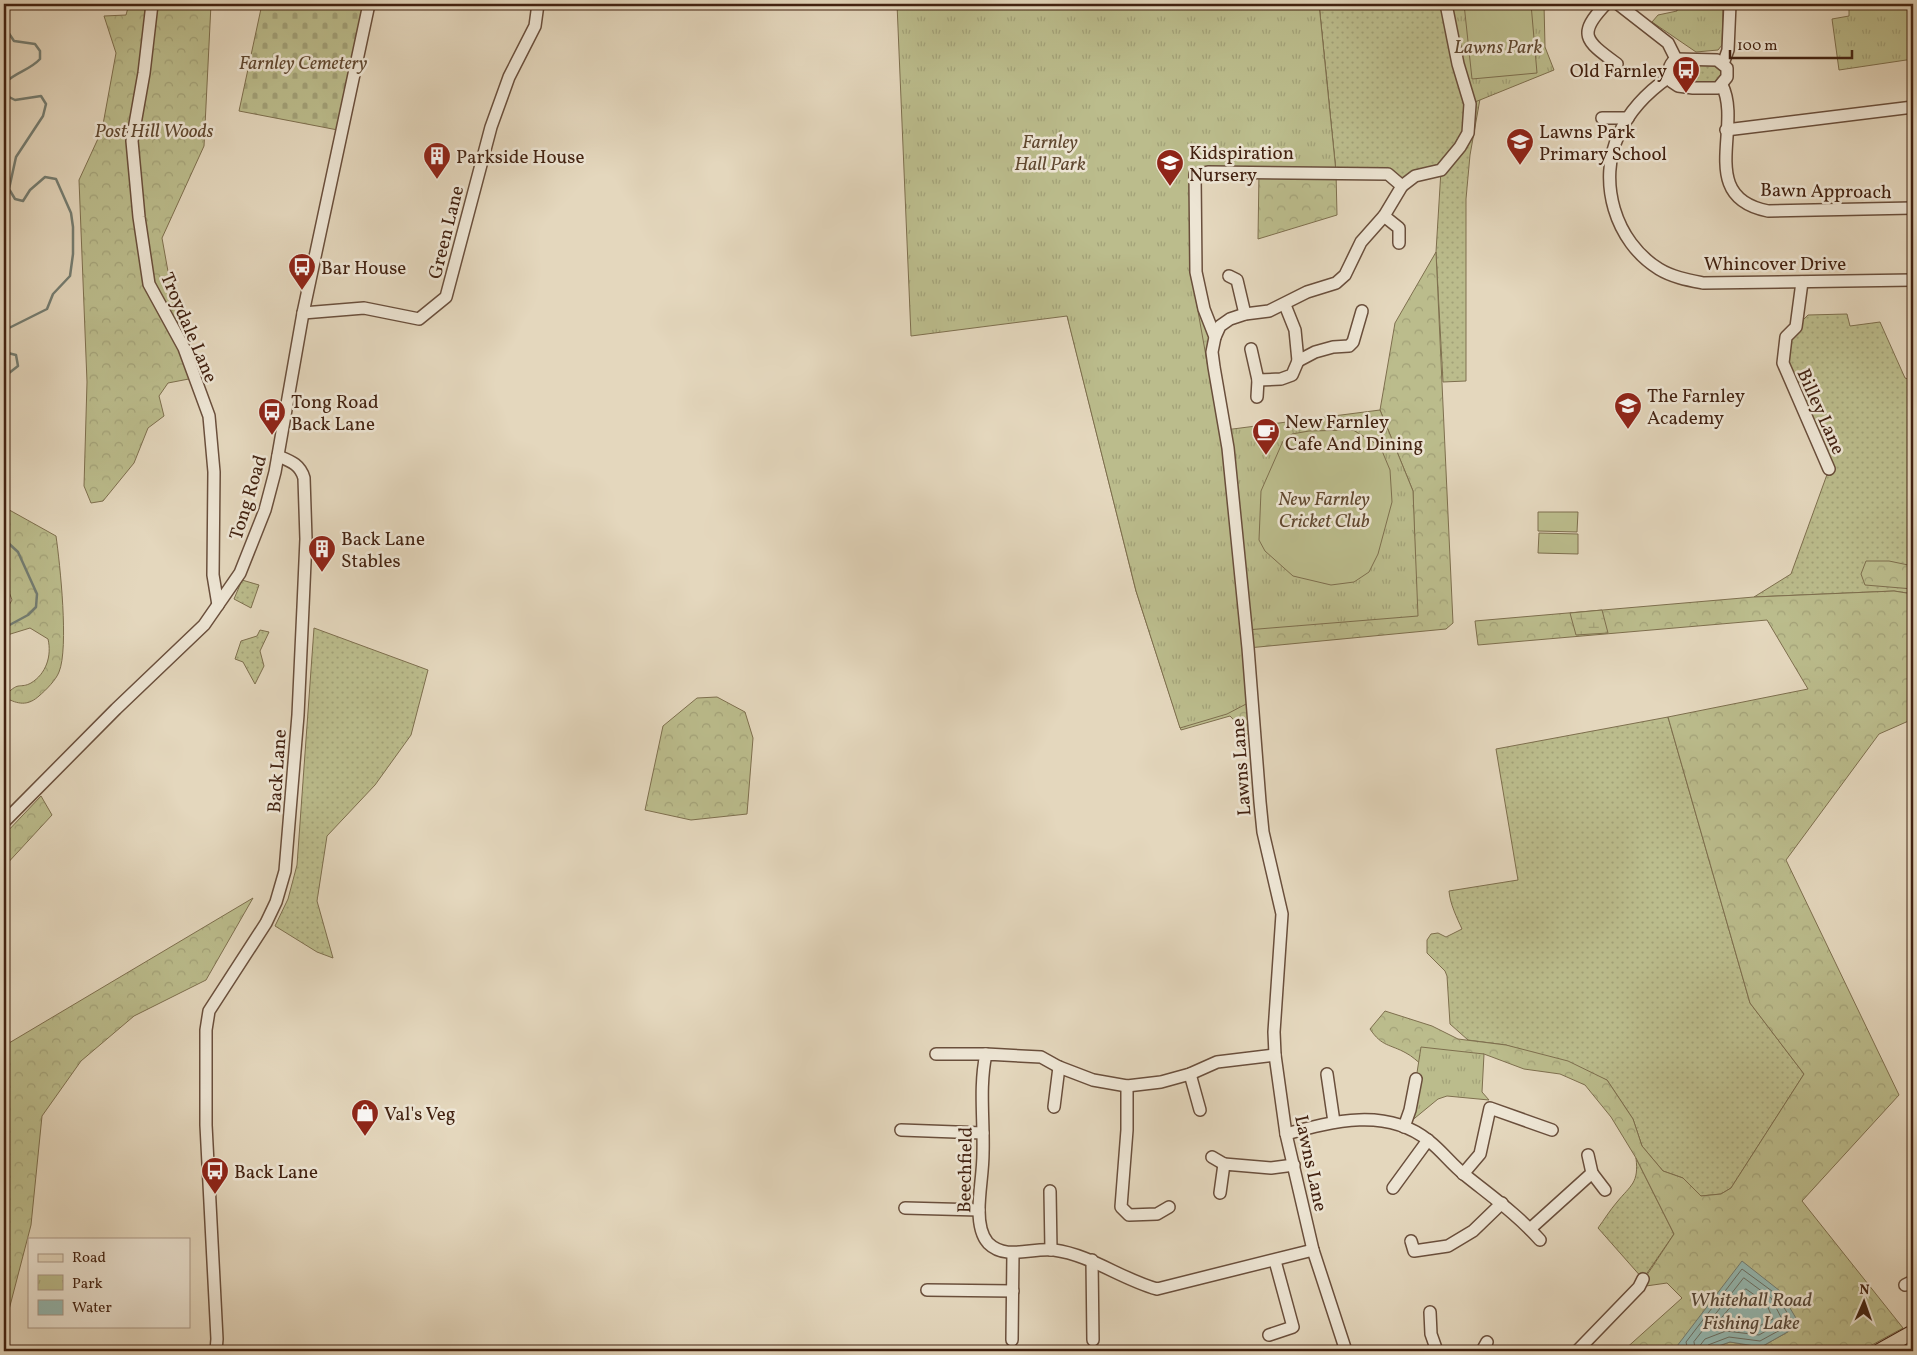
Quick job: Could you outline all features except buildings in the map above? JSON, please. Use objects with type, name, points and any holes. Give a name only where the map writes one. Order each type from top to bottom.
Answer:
[{"type":"main road","points":[[1879,1351],[1913,1332]]},
{"type":"street","name":"Troydale Lane","points":[[152,4],[144,73],[132,141],[140,216],[150,284],[184,348],[209,416],[214,472],[213,575],[218,605]]},
{"type":"street","name":"Tong Road","points":[[4,822],[116,709],[197,632],[240,573],[265,510],[278,456],[303,313],[369,4]]},
{"type":"street","name":"Green Lane","points":[[303,313],[364,308],[419,319],[446,297],[491,128],[509,77],[535,26],[538,4]]},
{"type":"street","points":[[1215,337],[1220,326],[1230,319],[1245,314],[1269,311],[1285,305],[1307,292],[1336,283],[1345,275],[1361,242],[1384,216],[1402,186],[1414,176],[1441,170],[1460,148],[1468,133],[1470,104],[1456,56],[1446,4]]},
{"type":"street","points":[[1606,4],[1591,20],[1588,34],[1591,45],[1616,64]]},
{"type":"street","points":[[1618,4],[1668,43],[1676,58]]},
{"type":"street","points":[[1723,64],[1728,50],[1730,4]]},
{"type":"street","points":[[1676,58],[1710,59],[1723,64],[1727,68],[1727,77],[1718,88],[1678,86],[1672,82],[1668,71],[1676,58]]},
{"type":"street","name":"Whincover Drive","points":[[1669,77],[1648,94],[1628,118],[1614,147],[1609,190],[1624,233],[1644,258],[1660,270],[1684,279],[1703,283],[1913,280]]},
{"type":"street","points":[[1722,85],[1727,102],[1726,130],[1913,107]]},
{"type":"street","points":[[1602,118],[1628,118]]},
{"type":"street","name":"Bawn Approach","points":[[1726,130],[1726,167],[1731,187],[1741,201],[1753,208],[1768,211],[1913,208]]},
{"type":"street","name":"Lawns Lane","points":[[1346,1351],[1313,1250],[1286,1134],[1275,1055],[1274,1032],[1282,914],[1263,832],[1250,667],[1228,448],[1212,352],[1215,337],[1204,309],[1196,272],[1195,175],[1225,172],[1388,174],[1402,186]]},
{"type":"street","points":[[1384,216],[1398,228],[1399,244]]},
{"type":"street","points":[[1245,314],[1233,278],[1248,274]]},
{"type":"street","name":"Billey Lane","points":[[1802,282],[1796,327],[1786,337],[1782,364],[1828,469]]},
{"type":"street","points":[[1258,380],[1281,379],[1292,375],[1298,361],[1295,330],[1285,305]]},
{"type":"street","points":[[1298,361],[1324,350],[1349,346],[1353,342],[1362,311]]},
{"type":"street","points":[[1251,349],[1258,380],[1257,396]]},
{"type":"street","name":"Back Lane","points":[[216,1351],[217,1331],[206,1134],[206,1030],[210,1010],[266,923],[276,902],[286,871],[298,715],[306,539],[304,478],[302,470],[296,464],[278,456]]},
{"type":"street","points":[[936,1054],[1041,1057],[1059,1067],[1093,1080],[1126,1086],[1161,1082],[1190,1074],[1217,1062],[1275,1055]]},
{"type":"street","name":"Beechfield","points":[[986,1054],[981,1076],[983,1133],[979,1210],[981,1228],[987,1242],[998,1250],[1013,1253],[1051,1250],[1074,1254],[1092,1260],[1139,1284],[1157,1288],[1275,1261],[1313,1250]]},
{"type":"street","points":[[1054,1106],[1059,1067]]},
{"type":"street","points":[[1190,1074],[1200,1110]]},
{"type":"street","points":[[1332,1077],[1334,1122]]},
{"type":"street","points":[[1404,1127],[1410,1110],[1416,1079]]},
{"type":"street","points":[[1126,1086],[1127,1130],[1121,1207],[1129,1215],[1157,1214],[1169,1207]]},
{"type":"street","points":[[1463,1174],[1480,1154],[1490,1108],[1552,1130]]},
{"type":"street","points":[[1286,1134],[1334,1122],[1368,1118],[1404,1127],[1428,1140],[1463,1174],[1502,1203],[1540,1240]]},
{"type":"street","points":[[901,1130],[983,1133]]},
{"type":"street","points":[[1392,1188],[1428,1140]]},
{"type":"street","points":[[1588,1156],[1592,1173],[1605,1190]]},
{"type":"street","points":[[1212,1157],[1224,1164],[1272,1168],[1294,1165]]},
{"type":"street","points":[[1220,1192],[1224,1164]]},
{"type":"street","points":[[1530,1229],[1592,1173]]},
{"type":"street","points":[[1050,1191],[1051,1250]]},
{"type":"street","points":[[1413,1250],[1448,1246],[1473,1231],[1502,1203]]},
{"type":"street","points":[[906,1208],[979,1210]]},
{"type":"street","points":[[1012,1340],[1013,1253]]},
{"type":"street","points":[[1092,1260],[1092,1340]]},
{"type":"street","points":[[1268,1335],[1293,1327],[1275,1261]]},
{"type":"street","points":[[1577,1351],[1639,1287],[1643,1279]]},
{"type":"street","points":[[928,1290],[1013,1291]]},
{"type":"street","points":[[1430,1312],[1431,1334],[1437,1351]]},
{"type":"green space","name":"Post Hill Woods","points":[[129,4],[211,4],[204,146],[162,238],[169,277],[194,378],[168,383],[159,396],[164,416],[148,428],[134,463],[103,501],[91,503],[84,486],[87,382],[79,180],[102,130],[116,53],[104,16],[126,15]]},
{"type":"green space","name":"Farnley Cemetery","points":[[262,4],[369,4],[343,131],[239,111]]},
{"type":"green space","name":"Farnley Hall Park","points":[[897,4],[1319,4],[1336,172],[1195,175],[1191,272],[1222,446],[1248,703],[1227,714],[1180,728],[1136,591],[1067,316],[911,336]]},
{"type":"green space","points":[[1319,4],[1446,4],[1471,104],[1480,99],[1470,155],[1466,199],[1466,381],[1443,382],[1436,252],[1441,170],[1402,186],[1388,174],[1336,172]]},
{"type":"green space","points":[[1319,4],[1336,172],[1337,215],[1258,239],[1259,172],[1195,175],[1181,225],[1209,321],[1225,430],[1417,616],[1413,491],[1380,410],[1395,323],[1436,252],[1453,623],[1446,629],[1248,648],[1256,743],[1230,716],[1181,730],[1136,591],[1067,315]]},
{"type":"green space","name":"Lawns Park","points":[[1447,4],[1544,4],[1545,47],[1554,70],[1470,104]]},
{"type":"green space","name":"Lawns Park","points":[[1464,4],[1531,4],[1537,73],[1472,79]]},
{"type":"green space","points":[[1677,4],[1723,4],[1722,45],[1718,50],[1696,52],[1652,22],[1658,15],[1677,11]]},
{"type":"green space","points":[[1849,4],[1913,4],[1913,59],[1839,70],[1832,19],[1849,16]]},
{"type":"green space","points":[[1679,64],[1715,64],[1721,72],[1720,77],[1714,84],[1683,82],[1677,79],[1674,73]]},
{"type":"green space","points":[[1847,314],[1850,326],[1880,322],[1905,378],[1913,381],[1913,594],[1894,591],[1754,597],[1791,574],[1829,469],[1783,363],[1796,327],[1808,315]]},
{"type":"green space","name":"New Farnley Cricket Club","points":[[1380,410],[1413,491],[1418,616],[1246,630],[1225,430]]},
{"type":"green space","points":[[1353,430],[1380,446],[1390,470],[1392,502],[1378,554],[1369,572],[1354,582],[1331,585],[1293,576],[1265,551],[1259,540],[1261,491],[1283,441],[1292,434],[1309,431]]},
{"type":"green space","points":[[4,507],[56,536],[60,566],[64,626],[62,660],[59,672],[42,694],[32,701],[24,703],[8,699],[7,694],[17,686],[31,683],[41,675],[47,664],[49,645],[48,639],[30,628],[4,636],[4,614],[12,600],[4,578]]},
{"type":"green space","points":[[1538,512],[1578,512],[1577,532],[1538,531]]},
{"type":"green space","points":[[1539,533],[1578,534],[1578,554],[1538,553]]},
{"type":"green space","points":[[1866,561],[1889,561],[1913,566],[1913,589],[1865,585],[1861,574]]},
{"type":"green space","points":[[242,580],[259,585],[251,608],[234,599]]},
{"type":"green space","points":[[1894,591],[1913,594],[1913,719],[1879,734],[1786,860],[1899,1095],[1802,1201],[1903,1328],[1861,1351],[1704,1351],[1730,1342],[1761,1347],[1800,1325],[1677,1346],[1688,1351],[1623,1351],[1682,1298],[1667,1283],[1639,1287],[1674,1234],[1636,1158],[1611,1117],[1585,1085],[1560,1074],[1524,1069],[1484,1054],[1422,1065],[1408,1054],[1382,1042],[1370,1029],[1385,1011],[1432,1026],[1458,1039],[1506,1045],[1568,1061],[1607,1080],[1633,1119],[1642,1146],[1663,1171],[1683,1178],[1701,1196],[1721,1194],[1731,1188],[1804,1074],[1750,1003],[1668,717],[1808,689],[1767,620],[1478,645],[1475,621],[1754,597]]},
{"type":"green space","points":[[1602,610],[1608,633],[1576,635],[1570,613]]},
{"type":"green space","points":[[314,628],[428,670],[411,735],[375,785],[327,836],[317,901],[333,958],[317,952],[275,926],[288,899],[297,865]]},
{"type":"green space","points":[[260,630],[269,632],[260,651],[264,666],[255,684],[243,662],[235,659],[241,641],[257,636]]},
{"type":"green space","points":[[717,697],[745,712],[753,738],[747,814],[691,820],[645,810],[663,726],[697,698]]},
{"type":"green space","points":[[1668,717],[1750,1003],[1804,1074],[1731,1188],[1721,1194],[1701,1196],[1683,1178],[1663,1171],[1642,1146],[1633,1119],[1607,1080],[1506,1045],[1468,1040],[1450,1024],[1447,976],[1445,971],[1427,953],[1427,940],[1431,934],[1438,933],[1446,937],[1462,929],[1452,906],[1449,891],[1518,880],[1496,749]]},
{"type":"green space","points":[[41,796],[52,815],[4,867],[4,835]]},
{"type":"green space","points":[[253,898],[206,980],[134,1016],[81,1061],[42,1116],[31,1225],[4,1329],[4,1046]]},
{"type":"green space","points":[[1421,1047],[1484,1054],[1482,1092],[1489,1100],[1447,1096],[1438,1099],[1404,1127],[1416,1079]]},
{"type":"green space","points":[[1636,1158],[1674,1234],[1643,1279],[1598,1228],[1633,1183],[1637,1166]]},
{"type":"water","name":"Whitehall Road Fishing Lake","points":[[1742,1261],[1780,1291],[1800,1325],[1761,1347],[1730,1342],[1704,1351],[1688,1351],[1677,1346]]},
{"type":"waterway","points":[[4,333],[7,329],[47,309],[53,294],[70,276],[73,254],[71,213],[56,179],[45,177],[30,190],[23,201],[15,199],[9,189],[16,157],[43,116],[46,104],[41,96],[15,100],[5,95],[6,82],[40,59],[40,51],[35,44],[14,41],[8,32],[9,4]]},
{"type":"waterway","points":[[4,352],[16,355],[18,366],[4,377]]},
{"type":"waterway","points":[[4,539],[18,552],[37,594],[36,607],[28,615],[4,628]]},
{"type":"place","name":"Old Farnley","points":[[1686,94]]},
{"type":"place","name":"Lawns Park Primary School","points":[[1520,166]]},
{"type":"place","name":"Parkside House","points":[[437,180]]},
{"type":"place","name":"Kidspiration Nursery","points":[[1170,187]]},
{"type":"place","name":"Bar House","points":[[302,291]]},
{"type":"place","name":"The Farnley Academy","points":[[1628,430]]},
{"type":"place","name":"Tong Road Back Lane","points":[[272,436]]},
{"type":"place","name":"New Farnley Cafe And Dining","points":[[1266,456]]},
{"type":"place","name":"Back Lane Stables","points":[[322,573]]},
{"type":"place","name":"Val's Veg","points":[[365,1137]]},
{"type":"place","name":"Back Lane","points":[[215,1195]]}]
